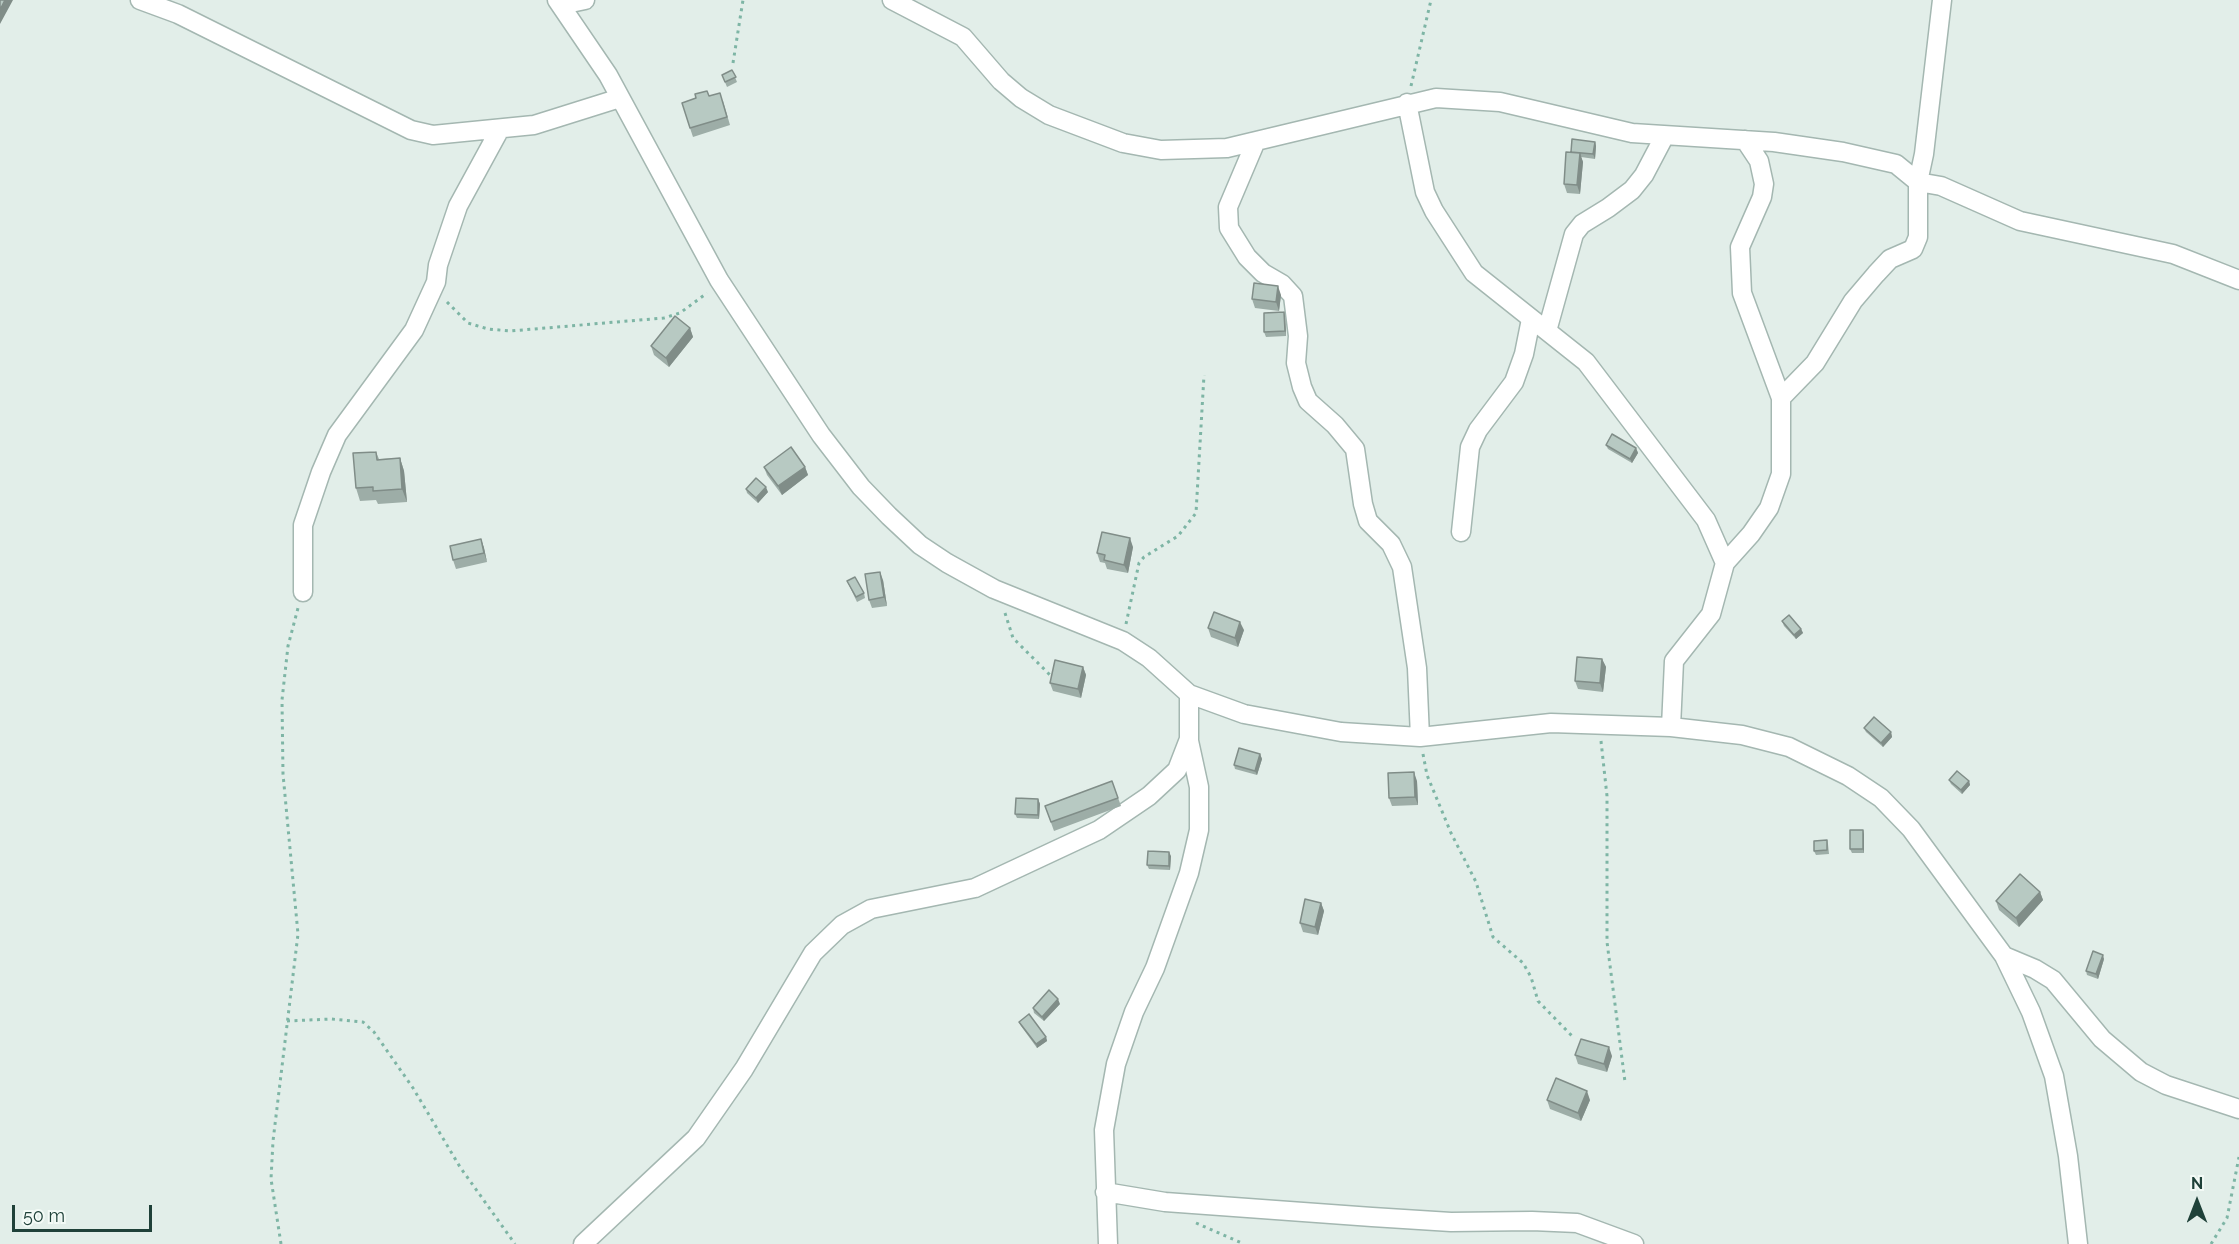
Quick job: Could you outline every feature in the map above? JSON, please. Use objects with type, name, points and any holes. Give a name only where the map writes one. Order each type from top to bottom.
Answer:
[{"type":"street","points":[[140,0],[178,14],[411,130],[433,135],[534,125],[620,98]]},
{"type":"street","points":[[585,0],[559,3],[620,98],[719,280],[821,435],[861,487],[920,545],[994,589],[1123,641],[1149,658],[1189,694],[1244,714],[1341,732],[1420,737],[1442,737],[1521,724],[1671,727],[1742,735],[1790,747],[1848,776],[1881,798],[1911,829],[2004,956],[2031,1012],[2054,1076],[2068,1156],[2078,1244]]},
{"type":"street","points":[[892,0],[963,37],[1001,81],[1021,98],[1049,115],[1088,132],[1123,143],[1161,150],[1227,148],[1407,103],[1436,98],[1500,102],[1632,134],[1745,140],[1843,152],[1896,164],[1918,182],[1941,186],[2019,220],[2173,254],[2239,280]]},
{"type":"street","points":[[1781,398],[1815,363],[1837,331],[1853,301],[1890,259],[1913,249],[1918,237],[1918,182],[1924,154],[1942,0]]},
{"type":"street","points":[[1407,103],[1420,172],[1434,211],[1474,273],[1587,362],[1706,520],[1725,562]]},
{"type":"street","points":[[303,592],[303,525],[337,435],[414,330],[436,282],[438,265],[458,206],[500,129]]},
{"type":"street","points":[[1547,331],[1574,234],[1582,224],[1632,190],[1644,175],[1664,137]]},
{"type":"street","points":[[1671,727],[1674,661],[1711,614],[1725,562],[1751,534],[1778,489],[1781,474],[1781,398],[1742,293],[1740,247],[1762,197],[1764,184],[1759,161],[1745,140]]},
{"type":"street","points":[[1257,141],[1228,207],[1229,228],[1247,257],[1263,273],[1282,284],[1293,296],[1298,336],[1296,363],[1302,387],[1308,401],[1335,425],[1354,449],[1363,504],[1368,520],[1391,544],[1402,567],[1418,668],[1420,737]]},
{"type":"street","points":[[1461,532],[1470,447],[1478,430],[1514,382],[1524,354],[1531,319]]},
{"type":"street","points":[[1108,1244],[1104,1130],[1116,1064],[1134,1012],[1155,968],[1182,894],[1198,830],[1198,787],[1189,739],[1189,694]]},
{"type":"street","points":[[583,1244],[696,1138],[744,1069],[813,953],[842,926],[871,909],[975,888],[1099,830],[1165,783],[1177,770],[1189,739]]},
{"type":"street","points":[[2004,956],[2054,980],[2102,1039],[2141,1072],[2166,1085],[2239,1109]]},
{"type":"street","points":[[1105,1192],[1165,1202],[1372,1216],[1451,1221],[1577,1223],[1634,1244]]},
{"type":"path","points":[[733,63],[743,0]]},
{"type":"path","points":[[1407,103],[1431,0]]},
{"type":"path","points":[[436,282],[449,306],[468,323],[488,329],[510,331],[664,318],[680,313],[699,301],[719,280]]},
{"type":"path","points":[[1123,641],[1139,563],[1144,557],[1178,536],[1196,513],[1204,375]]},
{"type":"path","points":[[994,589],[1013,638],[1050,675]]},
{"type":"path","points":[[281,1244],[271,1179],[273,1141],[298,934],[284,774],[282,700],[288,646],[303,592]]},
{"type":"path","points":[[1599,724],[1607,796],[1607,942],[1625,1082]]},
{"type":"path","points":[[1420,737],[1427,776],[1451,833],[1476,882],[1493,937],[1523,963],[1531,977],[1538,1001],[1574,1038]]},
{"type":"path","points":[[287,1021],[331,1019],[363,1022],[374,1032],[413,1088],[460,1167],[515,1244]]},
{"type":"path","points":[[2211,1244],[2227,1218],[2239,1157]]},
{"type":"path","points":[[1191,1221],[1244,1244]]},
{"type":"building","points":[[0,0],[5,0],[0,10]]},
{"type":"building","points":[[732,70],[736,77],[725,82],[722,75]]},
{"type":"building","points":[[707,91],[709,96],[720,93],[727,117],[690,128],[682,103],[696,98],[695,94]]},
{"type":"building","points":[[1572,139],[1595,142],[1593,154],[1571,152]]},
{"type":"building","points":[[1566,152],[1580,153],[1577,185],[1564,184]]},
{"type":"building","points":[[1254,283],[1278,286],[1276,302],[1252,299]]},
{"type":"building","points":[[1284,312],[1285,331],[1264,332],[1264,313]]},
{"type":"building","points":[[675,316],[690,328],[666,358],[651,346]]},
{"type":"building","points":[[1612,434],[1636,448],[1630,459],[1606,445]]},
{"type":"building","points":[[791,447],[805,467],[778,486],[764,467]]},
{"type":"building","points":[[376,452],[377,460],[400,458],[402,489],[373,491],[373,487],[356,488],[353,453]]},
{"type":"building","points":[[756,478],[766,487],[756,498],[746,489]]},
{"type":"building","points":[[1102,532],[1130,538],[1124,565],[1104,560],[1105,555],[1097,553]]},
{"type":"building","points":[[481,539],[484,553],[453,560],[450,546]]},
{"type":"building","points":[[880,572],[884,597],[869,600],[865,574]]},
{"type":"building","points":[[855,577],[864,593],[856,597],[847,581]]},
{"type":"building","points":[[1214,612],[1240,622],[1235,638],[1208,628]]},
{"type":"building","points":[[1789,615],[1801,629],[1794,635],[1782,621]]},
{"type":"building","points":[[1577,657],[1602,659],[1600,683],[1575,681]]},
{"type":"building","points":[[1055,660],[1083,667],[1078,689],[1050,683]]},
{"type":"building","points":[[1874,717],[1891,732],[1881,743],[1864,728]]},
{"type":"building","points":[[1239,748],[1260,754],[1255,771],[1234,765]]},
{"type":"building","points":[[1957,771],[1969,781],[1961,790],[1949,780]]},
{"type":"building","points":[[1414,772],[1415,797],[1389,798],[1388,773]]},
{"type":"building","points":[[1112,781],[1118,798],[1051,822],[1045,806]]},
{"type":"building","points":[[1016,798],[1038,799],[1038,815],[1015,814]]},
{"type":"building","points":[[1850,830],[1863,830],[1863,849],[1850,849]]},
{"type":"building","points":[[1827,840],[1827,850],[1814,851],[1814,841]]},
{"type":"building","points":[[1148,851],[1169,852],[1169,866],[1147,865]]},
{"type":"building","points":[[2020,874],[2040,892],[2016,918],[1996,901]]},
{"type":"building","points":[[1305,899],[1321,903],[1315,927],[1300,923]]},
{"type":"building","points":[[2093,951],[2103,955],[2096,974],[2086,971]]},
{"type":"building","points":[[1049,990],[1058,999],[1042,1017],[1033,1008]]},
{"type":"building","points":[[1029,1014],[1046,1037],[1036,1044],[1019,1022]]},
{"type":"building","points":[[1581,1039],[1609,1047],[1604,1064],[1575,1055]]},
{"type":"building","points":[[1556,1078],[1587,1091],[1578,1113],[1547,1100]]}]
